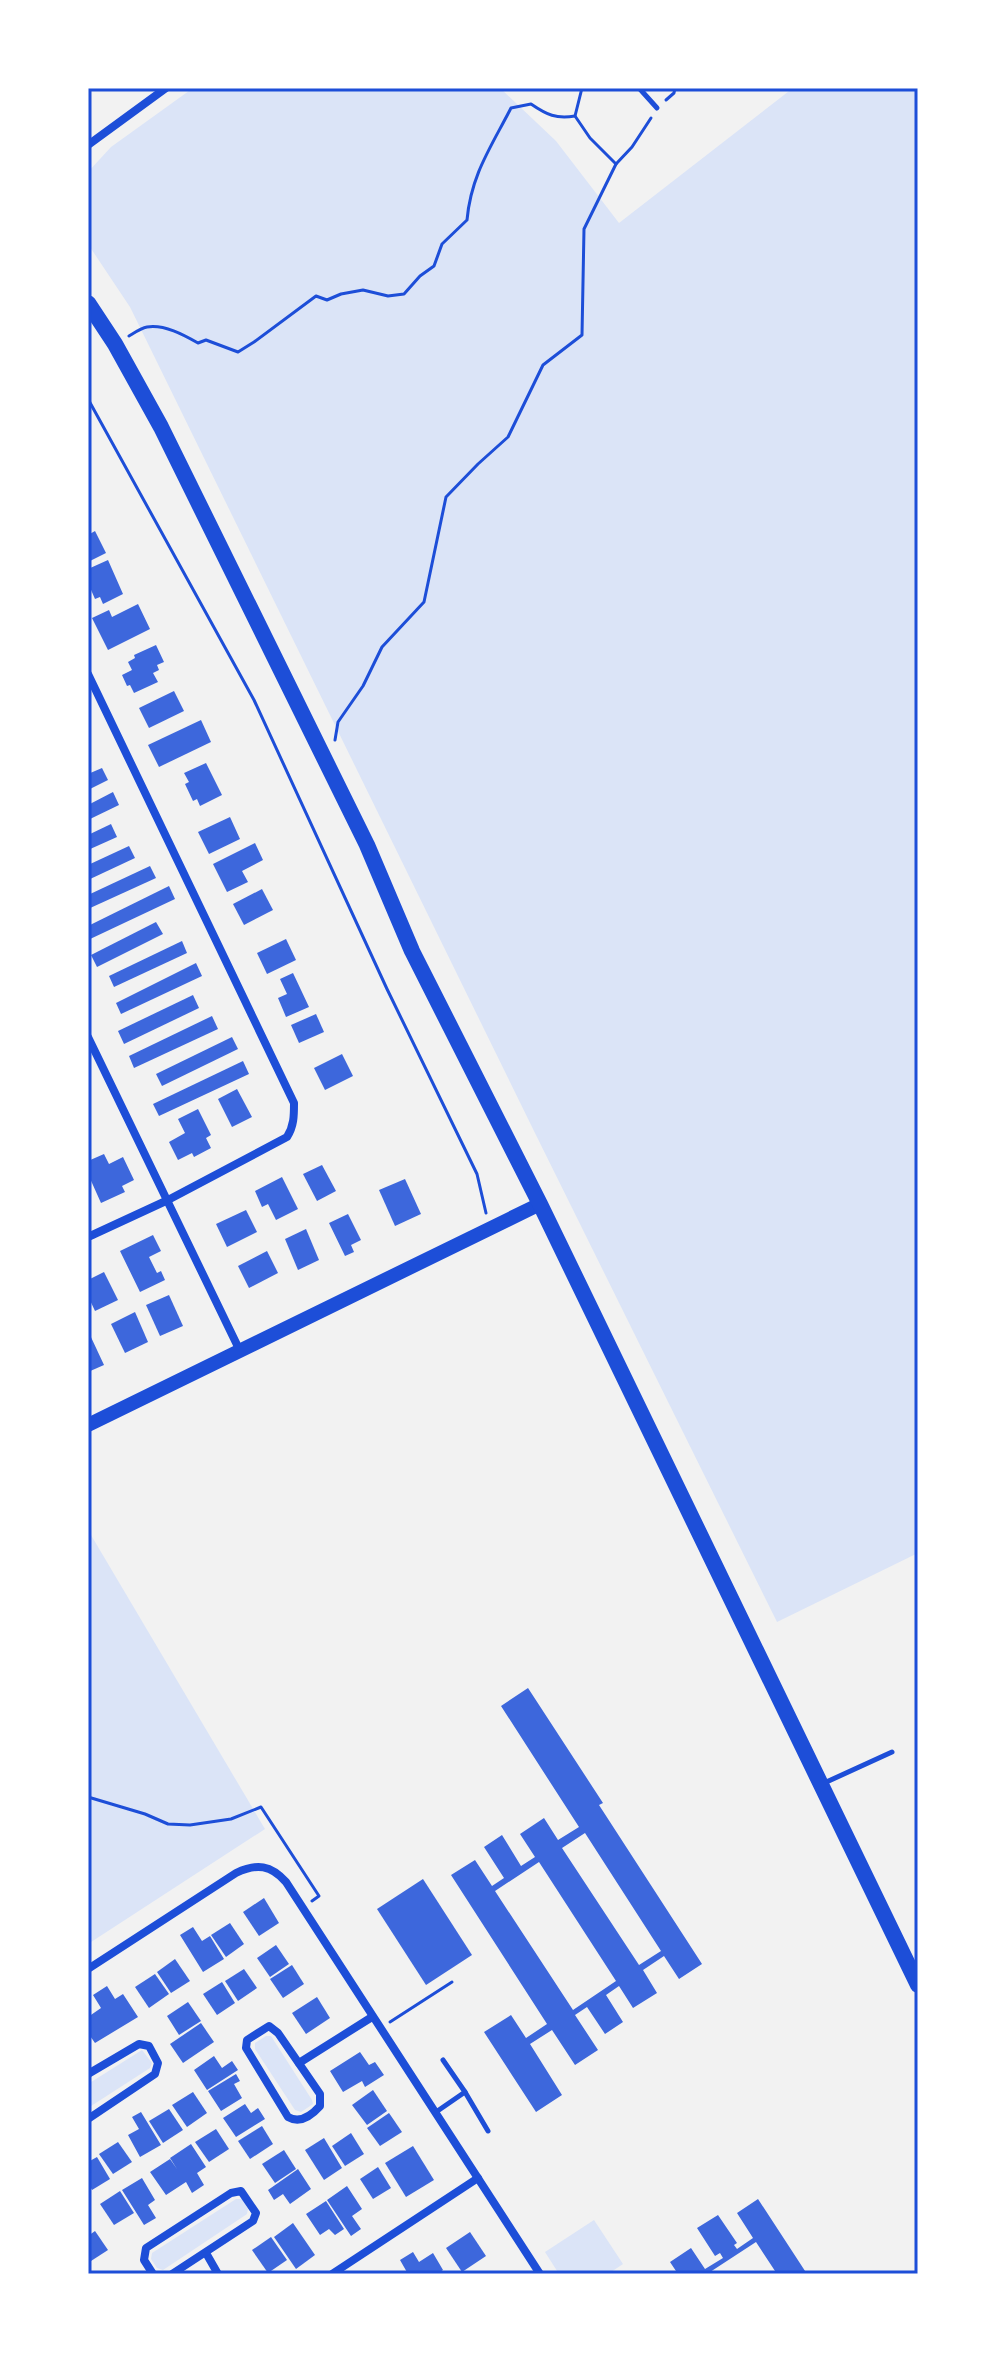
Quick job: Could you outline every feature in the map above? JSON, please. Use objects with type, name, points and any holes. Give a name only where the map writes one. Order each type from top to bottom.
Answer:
[{"type":"main road","points":[[88,303],[115,344],[161,427],[331,771],[367,845],[412,951],[540,1204],[918,1985]]},
{"type":"street","points":[[88,145],[166,88]]},
{"type":"street","points":[[88,674],[294,1103],[292,1129],[287,1137],[168,1200],[88,1237]]},
{"type":"street","points":[[88,1037],[240,1351]]},
{"type":"street","points":[[88,1062],[98,1057]]},
{"type":"street","points":[[88,1425],[540,1204]]},
{"type":"street","points":[[88,1969],[248,1867],[268,1867],[278,1873],[540,2274]]},
{"type":"street","points":[[299,2063],[372,2017]]},
{"type":"street","points":[[264,2028],[273,2028],[299,2063],[320,2094],[321,2101],[316,2110],[297,2120],[288,2117],[248,2052],[247,2040],[264,2028]]},
{"type":"street","points":[[88,2074],[139,2044],[149,2046],[158,2063],[155,2074],[88,2119]]},
{"type":"street","points":[[332,2274],[478,2178]]},
{"type":"street","points":[[153,2274],[144,2260],[146,2248],[231,2193],[241,2191],[254,2208],[253,2221],[172,2274]]},
{"type":"street","points":[[206,2253],[218,2274]]},
{"type":"lane","points":[[639,88],[657,108]]},
{"type":"lane","points":[[821,1784],[892,1752]]},
{"type":"lane","points":[[443,2060],[488,2131]]},
{"type":"lane","points":[[435,2113],[465,2092]]},
{"type":"path","points":[[582,88],[575,116],[590,138],[616,164]]},
{"type":"path","points":[[331,771],[338,722],[363,686],[382,647],[424,602],[446,497],[508,437],[543,365],[582,335],[584,229],[616,164],[675,88]]},
{"type":"path","points":[[115,344],[146,327],[183,334],[198,343],[206,340],[238,352],[316,296],[327,300],[363,290],[388,296],[404,294],[434,266],[442,244],[467,220],[469,196],[484,157],[511,108],[531,104],[550,116],[575,116]]},
{"type":"path","points":[[88,399],[254,700],[387,989],[477,1174],[490,1228]]},
{"type":"path","points":[[88,1797],[168,1824],[190,1825],[231,1819],[261,1807],[319,1896],[301,1907]]},
{"type":"path","points":[[380,2029],[452,1982]]},
{"type":"shaded area","points":[[193,88],[500,88],[556,141],[619,223],[793,88],[918,88],[918,1553],[777,1622],[130,307],[88,244],[88,172],[111,147]]},
{"type":"shaded area","points":[[88,1530],[265,1829],[88,1944]]},
{"type":"shaded area","points":[[271,2036],[312,2100],[313,2104],[301,2112],[295,2110],[255,2049],[255,2043]]},
{"type":"shaded area","points":[[142,2050],[152,2063],[150,2068],[88,2108],[88,2084]]},
{"type":"shaded area","points":[[236,2199],[242,2199],[248,2209],[247,2214],[163,2270],[157,2268],[151,2259],[152,2253]]},
{"type":"shaded area","points":[[594,2220],[623,2264],[608,2274],[559,2274],[545,2252]]},
{"type":"building","points":[[95,531],[106,553],[88,562],[88,535]]},
{"type":"building","points":[[108,560],[123,594],[103,604],[100,597],[95,599],[88,583],[88,569]]},
{"type":"building","points":[[138,604],[150,629],[108,650],[92,618],[109,610],[112,617]]},
{"type":"building","points":[[156,645],[164,662],[157,665],[159,670],[153,673],[158,682],[134,693],[122,675],[132,670],[128,662],[135,658],[134,655]]},
{"type":"building","points":[[174,691],[184,711],[149,728],[139,708]]},
{"type":"building","points":[[201,720],[211,742],[159,767],[148,745]]},
{"type":"building","points":[[206,763],[222,795],[200,806],[197,799],[193,801],[185,784],[189,782],[184,773]]},
{"type":"building","points":[[102,768],[108,780],[88,790],[88,774]]},
{"type":"building","points":[[113,792],[119,805],[88,820],[88,805]]},
{"type":"building","points":[[230,817],[240,839],[209,854],[198,832]]},
{"type":"building","points":[[111,824],[117,837],[88,850],[88,835]]},
{"type":"building","points":[[255,843],[263,860],[242,871],[248,882],[227,892],[213,864]]},
{"type":"building","points":[[129,846],[135,858],[88,880],[88,865]]},
{"type":"building","points":[[150,866],[156,878],[88,909],[88,895]]},
{"type":"building","points":[[169,886],[175,899],[88,940],[88,926]]},
{"type":"building","points":[[262,889],[273,910],[244,925],[233,904]]},
{"type":"building","points":[[156,922],[163,934],[97,967],[91,955]]},
{"type":"building","points":[[286,939],[296,960],[267,974],[257,953]]},
{"type":"building","points":[[182,941],[187,953],[114,987],[109,976]]},
{"type":"building","points":[[196,963],[202,976],[121,1014],[116,1003]]},
{"type":"building","points":[[293,973],[309,1007],[286,1017],[278,998],[287,994],[280,979]]},
{"type":"building","points":[[193,995],[199,1008],[124,1044],[118,1031]]},
{"type":"building","points":[[316,1014],[324,1032],[299,1043],[291,1025]]},
{"type":"building","points":[[212,1016],[218,1029],[134,1068],[129,1056]]},
{"type":"building","points":[[232,1037],[238,1049],[162,1086],[156,1074]]},
{"type":"building","points":[[342,1054],[353,1076],[325,1090],[314,1068]]},
{"type":"building","points":[[243,1061],[249,1074],[159,1116],[153,1104]]},
{"type":"building","points":[[237,1089],[252,1117],[232,1127],[218,1099]]},
{"type":"building","points":[[198,1109],[211,1135],[206,1138],[211,1148],[194,1157],[192,1153],[178,1160],[169,1142],[185,1133],[178,1119]]},
{"type":"building","points":[[104,1154],[109,1164],[123,1157],[134,1180],[122,1186],[125,1192],[101,1203],[88,1174],[88,1161]]},
{"type":"building","points":[[322,1165],[336,1191],[317,1201],[303,1174]]},
{"type":"building","points":[[282,1177],[298,1209],[276,1220],[268,1204],[262,1207],[255,1191]]},
{"type":"building","points":[[405,1179],[421,1214],[395,1226],[379,1190]]},
{"type":"building","points":[[246,1210],[257,1232],[227,1247],[216,1224]]},
{"type":"building","points":[[348,1214],[361,1240],[351,1245],[354,1252],[345,1256],[329,1223]]},
{"type":"building","points":[[306,1229],[319,1260],[298,1270],[285,1239]]},
{"type":"building","points":[[153,1235],[161,1251],[149,1257],[157,1273],[161,1271],[165,1280],[140,1292],[120,1251]]},
{"type":"building","points":[[267,1251],[278,1273],[249,1288],[238,1266]]},
{"type":"building","points":[[104,1272],[118,1300],[95,1311],[88,1296],[88,1280]]},
{"type":"building","points":[[169,1295],[183,1326],[160,1336],[146,1305]]},
{"type":"building","points":[[135,1312],[148,1342],[125,1353],[111,1324]]},
{"type":"building","points":[[88,1336],[104,1365],[88,1372]]},
{"type":"building","points":[[528,1688],[702,1964],[679,1979],[664,1956],[643,1970],[657,1993],[633,2008],[619,1986],[606,1995],[623,2022],[605,2034],[587,2007],[575,2015],[598,2050],[575,2065],[552,2030],[530,2044],[562,2095],[536,2112],[484,2032],[511,2015],[526,2038],[547,2024],[451,1875],[475,1860],[492,1886],[504,1878],[484,1847],[502,1835],[521,1866],[535,1857],[520,1834],[544,1818],[558,1840],[579,1827],[501,1706]],"holes":[[[585,1833],[661,1951],[639,1965],[562,1848]],[[539,1862],[616,1981],[573,2010],[495,1891]]]},
{"type":"building","points":[[423,1879],[472,1955],[426,1985],[377,1909]]},
{"type":"building","points":[[264,1898],[279,1923],[259,1936],[243,1912]]},
{"type":"building","points":[[230,1923],[244,1944],[226,1957],[211,1935]]},
{"type":"building","points":[[193,1927],[202,1941],[210,1936],[224,1959],[203,1972],[180,1935]]},
{"type":"building","points":[[276,1945],[289,1964],[270,1977],[257,1958]]},
{"type":"building","points":[[175,1959],[190,1981],[171,1993],[157,1972]]},
{"type":"building","points":[[292,1965],[304,1984],[283,1998],[270,1979]]},
{"type":"building","points":[[244,1969],[257,1988],[238,2001],[225,1981]]},
{"type":"building","points":[[155,1974],[169,1994],[149,2008],[135,1987]]},
{"type":"building","points":[[222,1982],[235,2003],[217,2015],[203,1994]]},
{"type":"building","points":[[107,1986],[115,1999],[123,1994],[138,2017],[95,2043],[88,2033],[88,2017],[101,2008],[93,1995]]},
{"type":"building","points":[[317,1997],[330,2018],[306,2034],[292,2013]]},
{"type":"building","points":[[188,2002],[201,2021],[179,2035],[167,2016]]},
{"type":"building","points":[[201,2023],[214,2042],[183,2063],[170,2044]]},
{"type":"building","points":[[360,2052],[369,2065],[375,2062],[384,2075],[365,2087],[362,2081],[343,2092],[330,2071]]},
{"type":"building","points":[[214,2056],[222,2068],[232,2061],[238,2070],[207,2090],[194,2070]]},
{"type":"building","points":[[236,2074],[240,2081],[234,2084],[242,2098],[221,2111],[208,2091]]},
{"type":"building","points":[[373,2090],[387,2111],[367,2125],[352,2105]]},
{"type":"building","points":[[193,2092],[207,2113],[187,2127],[172,2105]]},
{"type":"building","points":[[245,2104],[251,2113],[258,2108],[265,2119],[236,2137],[223,2118]]},
{"type":"building","points":[[169,2109],[183,2130],[163,2143],[149,2121]]},
{"type":"building","points":[[141,2112],[161,2145],[140,2157],[128,2135],[139,2129],[132,2117]]},
{"type":"building","points":[[389,2113],[402,2132],[380,2146],[367,2128]]},
{"type":"building","points":[[262,2126],[273,2144],[250,2159],[238,2141]]},
{"type":"building","points":[[216,2129],[229,2149],[209,2162],[195,2142]]},
{"type":"building","points":[[351,2133],[364,2154],[345,2166],[332,2146]]},
{"type":"building","points":[[324,2138],[342,2168],[324,2180],[305,2150]]},
{"type":"building","points":[[118,2142],[132,2162],[113,2174],[99,2154]]},
{"type":"building","points":[[191,2144],[206,2167],[197,2173],[204,2185],[192,2193],[186,2182],[166,2195],[150,2172],[170,2159],[177,2169],[170,2158]]},
{"type":"building","points":[[413,2146],[434,2180],[406,2197],[385,2163]]},
{"type":"building","points":[[284,2150],[296,2169],[275,2183],[262,2164]]},
{"type":"building","points":[[97,2157],[110,2179],[92,2190],[88,2183],[88,2162]]},
{"type":"building","points":[[378,2167],[391,2188],[373,2199],[360,2179]]},
{"type":"building","points":[[298,2169],[311,2189],[290,2204],[283,2194],[274,2200],[268,2190]]},
{"type":"building","points":[[142,2178],[155,2200],[148,2205],[156,2218],[144,2225],[122,2190]]},
{"type":"building","points":[[347,2186],[362,2209],[352,2216],[361,2229],[351,2236],[327,2200]]},
{"type":"building","points":[[120,2191],[134,2213],[114,2225],[100,2204]]},
{"type":"building","points":[[758,2199],[807,2274],[777,2274],[756,2242],[707,2274],[678,2274],[670,2262],[691,2248],[705,2269],[723,2258],[720,2253],[715,2256],[697,2228],[718,2215],[737,2243],[734,2245],[737,2249],[753,2238],[737,2213]]},
{"type":"building","points":[[326,2201],[344,2229],[335,2235],[329,2229],[320,2235],[306,2214]]},
{"type":"building","points":[[293,2223],[315,2255],[296,2269],[274,2237]]},
{"type":"building","points":[[95,2231],[108,2250],[91,2261],[88,2259],[88,2236]]},
{"type":"building","points":[[470,2232],[486,2256],[462,2272],[446,2248]]},
{"type":"building","points":[[271,2237],[287,2260],[268,2273],[252,2250]]},
{"type":"building","points":[[413,2252],[419,2262],[433,2253],[443,2270],[437,2274],[408,2274],[400,2260]]}]
